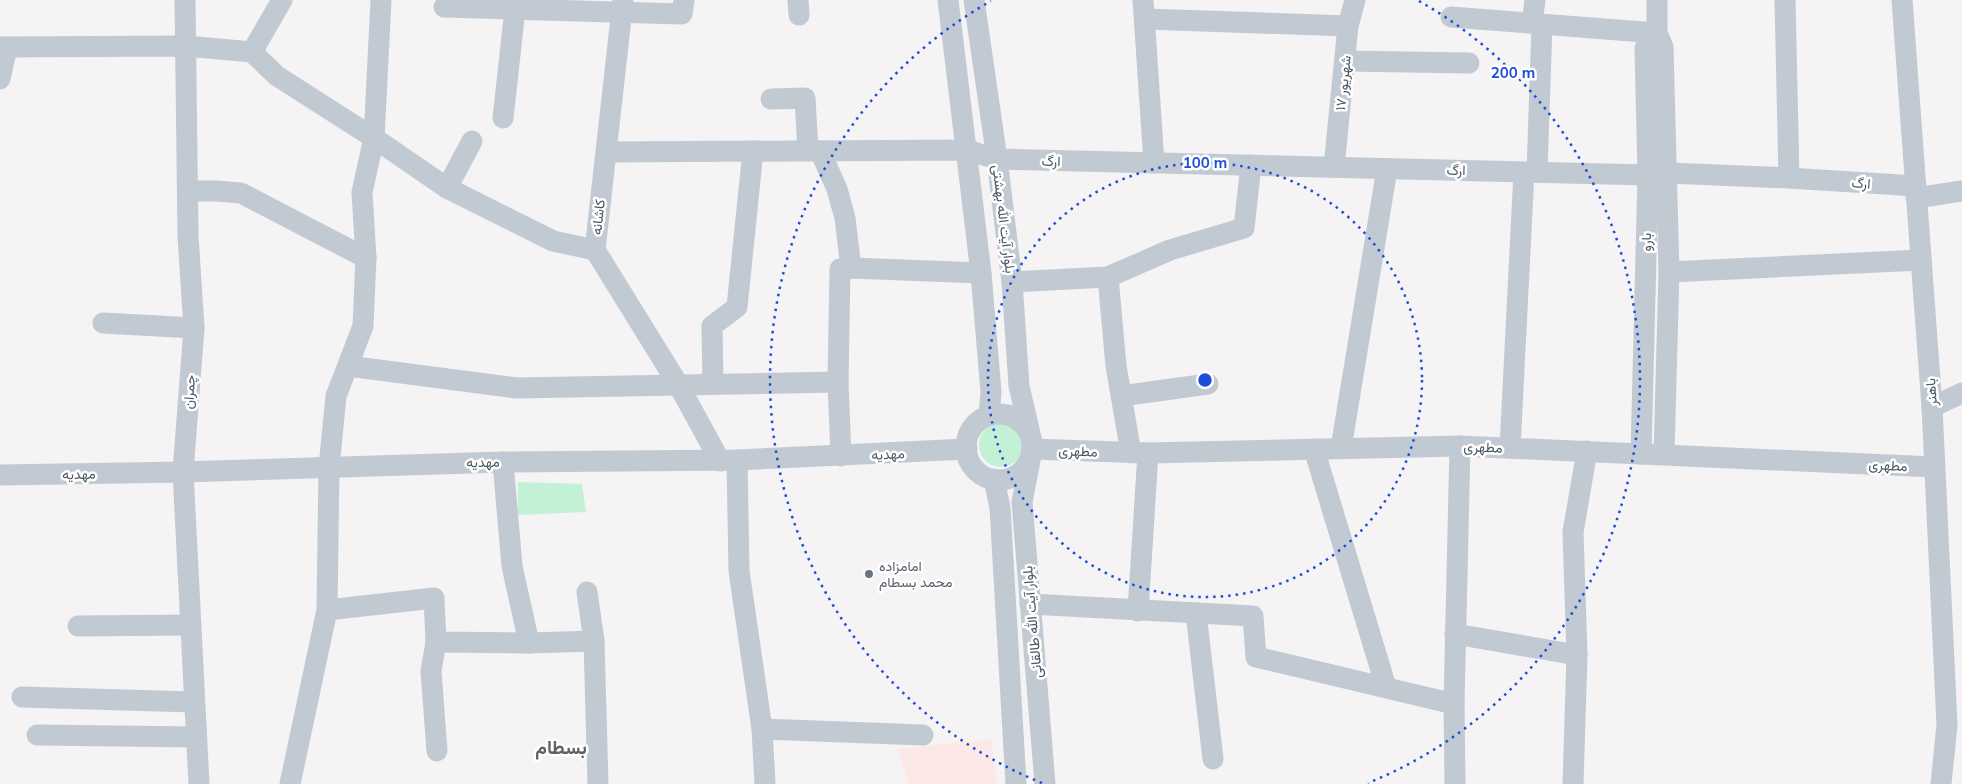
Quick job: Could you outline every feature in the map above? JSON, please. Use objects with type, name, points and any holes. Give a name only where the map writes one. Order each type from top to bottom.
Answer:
[{"type":"street","name":"چمران","points":[[185,0],[188,236],[194,328],[183,472],[199,784]]},
{"type":"street","points":[[252,52],[282,0]]},
{"type":"street","points":[[290,784],[327,610],[329,467],[336,396],[363,326],[366,258],[362,192],[374,138],[381,0]]},
{"type":"street","points":[[444,8],[515,9],[623,6],[682,14],[684,0]]},
{"type":"street","name":"بلوار آیت الله بهشتی","points":[[948,0],[981,273],[991,392],[988,416]]},
{"type":"street","name":"بلوار آیت الله بهشتی","points":[[974,0],[997,159],[1012,282],[1019,386],[1031,449]]},
{"type":"street","name":"۱۷ شهریور","points":[[1334,167],[1348,26],[1356,0]]},
{"type":"street","points":[[1510,448],[1531,172],[1538,23],[1536,0]]},
{"type":"street","name":"بارو","points":[[1641,454],[1658,174],[1663,47],[1656,33],[1657,0]]},
{"type":"street","points":[[1785,0],[1788,178]]},
{"type":"street","name":"باهنر","points":[[1902,0],[1932,407],[1947,725],[1941,784]]},
{"type":"street","name":"کاشانه","points":[[623,6],[595,250],[728,461]]},
{"type":"street","points":[[503,118],[515,9]]},
{"type":"street","points":[[1154,163],[1144,9],[1348,26]]},
{"type":"street","points":[[1451,17],[1656,33]]},
{"type":"street","points":[[0,79],[3,47],[186,46],[252,52],[277,76],[374,138],[447,188],[554,241],[595,250]]},
{"type":"street","points":[[1345,61],[1469,63]]},
{"type":"street","points":[[771,99],[805,98],[814,151],[837,189],[845,218],[851,268]]},
{"type":"street","points":[[447,188],[472,141]]},
{"type":"street","name":"ارگ","points":[[606,152],[967,150],[997,159],[1788,178],[1916,192],[1962,191]]},
{"type":"street","points":[[713,384],[712,326],[737,308],[753,151]]},
{"type":"street","points":[[1012,282],[1108,277],[1170,250],[1244,228],[1251,165]]},
{"type":"street","points":[[1341,448],[1387,169]]},
{"type":"street","name":"بارو","points":[[1658,174],[1670,272],[1664,454]]},
{"type":"street","points":[[188,191],[217,191],[241,194],[366,258]]},
{"type":"street","points":[[1670,272],[1921,260]]},
{"type":"street","points":[[840,456],[838,382],[840,269],[981,273]]},
{"type":"street","points":[[1108,277],[1116,366],[1121,396],[1140,453],[1138,611]]},
{"type":"street","points":[[103,323],[194,328]]},
{"type":"street","points":[[348,366],[516,388],[838,382]]},
{"type":"street","points":[[1121,396],[1208,384]]},
{"type":"street","points":[[1932,407],[1962,393]]},
{"type":"street","points":[[1010,415],[1027,429],[1031,449],[1024,469],[1015,476],[1005,479],[994,479],[984,476],[975,469],[969,460],[967,439],[979,421],[988,416],[1010,415]]},
{"type":"street","points":[[1455,784],[1454,704],[1460,446]]},
{"type":"street","name":"مطهری","points":[[1031,449],[1140,453],[1460,446],[1934,467]]},
{"type":"street","name":"بلوار آیت الله طالقانی","points":[[1031,449],[1022,502],[1045,784]]},
{"type":"street","points":[[1314,449],[1386,687]]},
{"type":"street","name":"مهدیه","points":[[0,475],[183,472],[503,462],[728,461],[967,450]]},
{"type":"street","points":[[1573,784],[1576,655],[1573,532],[1586,451]]},
{"type":"street","points":[[728,461],[738,571],[762,729],[765,784]]},
{"type":"street","points":[[503,462],[512,566],[530,643]]},
{"type":"street","name":"بلوار آیت الله طالقانی","points":[[994,479],[1000,508],[1016,784]]},
{"type":"street","points":[[587,592],[594,640],[598,784]]},
{"type":"street","points":[[327,610],[434,598],[436,642],[431,671],[437,751]]},
{"type":"street","points":[[1030,604],[1253,616],[1256,657],[1454,704]]},
{"type":"street","points":[[1196,613],[1213,759]]},
{"type":"street","points":[[78,626],[191,625]]},
{"type":"street","points":[[1456,634],[1576,655]]},
{"type":"street","points":[[436,642],[530,643],[594,640]]},
{"type":"street","points":[[22,697],[194,702]]},
{"type":"street","points":[[762,729],[923,735]]},
{"type":"street","points":[[37,736],[196,737]]},
{"type":"shaded area","points":[[991,739],[997,784],[909,784],[897,749]]},
{"type":"green space","points":[[1001,423],[1013,427],[1019,433],[1023,445],[1019,457],[1013,463],[1001,467],[989,463],[983,457],[979,445],[983,433],[989,427]]},
{"type":"green space","points":[[518,482],[582,484],[586,512],[518,515]]},
{"type":"place","name":"امامزاده محمد بسطام","points":[[869,574]]},
{"type":"district","name":"بسطام","points":[[561,747]]}]
